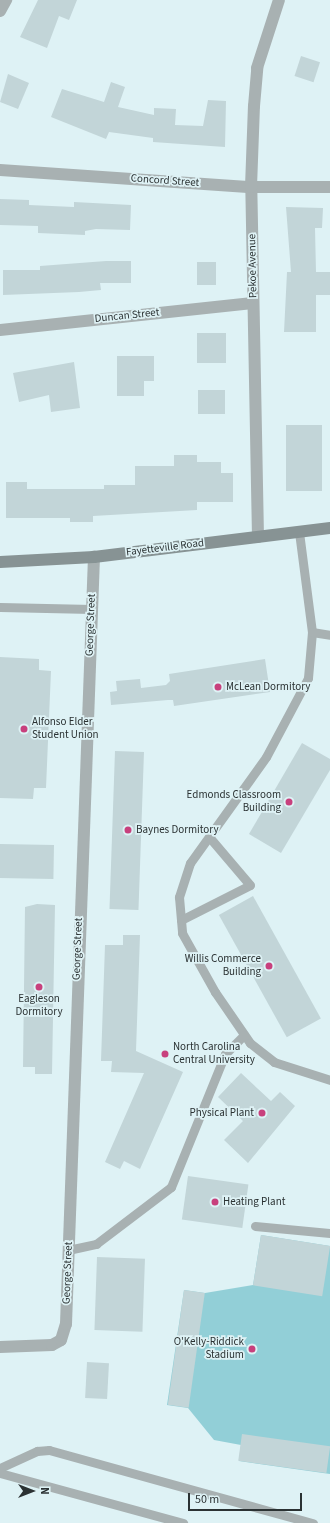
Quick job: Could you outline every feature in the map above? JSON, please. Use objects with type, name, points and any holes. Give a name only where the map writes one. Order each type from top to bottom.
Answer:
[{"type":"main road","name":"Fayetteville Road","points":[[0,562],[94,557],[330,528]]},
{"type":"street","points":[[0,11],[6,0]]},
{"type":"street","name":"Pekoe Avenue","points":[[258,536],[251,187],[257,68],[279,0]]},
{"type":"street","name":"Concord Street","points":[[0,170],[251,187],[330,186]]},
{"type":"street","name":"Duncan Street","points":[[0,330],[253,303]]},
{"type":"street","name":"George Street","points":[[0,1347],[31,1348],[61,1340],[66,1324],[94,557]]},
{"type":"lane","points":[[299,532],[312,632],[308,678],[266,757],[210,838],[190,863],[179,896],[182,933],[244,1035],[274,1062],[330,1080]]},
{"type":"lane","points":[[0,608],[92,609]]},
{"type":"lane","points":[[312,632],[330,635]]},
{"type":"lane","points":[[181,920],[250,885],[210,838]]},
{"type":"lane","points":[[68,1250],[96,1244],[171,1187],[226,1054],[244,1035]]},
{"type":"lane","points":[[255,1226],[330,1233]]},
{"type":"lane","points":[[0,1468],[37,1452],[49,1450],[314,1523]]},
{"type":"lane","points":[[0,1473],[183,1523]]},
{"type":"shaded area","name":"O'Kelly-Riddick Stadium","points":[[261,1235],[330,1246],[330,1474],[239,1461],[241,1445],[214,1440],[188,1408],[167,1405],[184,1290],[205,1293],[253,1285]]},
{"type":"building","points":[[38,0],[77,0],[69,20],[59,16],[47,48],[20,37]]},
{"type":"building","points":[[301,56],[320,62],[314,82],[295,76]]},
{"type":"building","points":[[8,74],[29,83],[18,109],[0,102]]},
{"type":"building","points":[[111,82],[125,87],[118,107],[154,115],[154,108],[176,109],[175,125],[203,126],[208,100],[226,101],[225,147],[153,142],[153,138],[109,132],[106,139],[51,117],[62,89],[104,102]]},
{"type":"building","points":[[0,199],[29,200],[29,205],[74,207],[74,202],[131,205],[130,230],[96,229],[85,231],[85,235],[38,233],[38,226],[0,225]]},
{"type":"building","points":[[286,207],[323,208],[322,228],[315,228],[316,272],[330,272],[330,295],[316,295],[316,332],[284,332],[287,272],[291,272]]},
{"type":"building","points":[[106,261],[131,261],[131,283],[100,283],[101,290],[3,295],[3,270],[40,270],[40,266]]},
{"type":"building","points":[[197,262],[216,262],[216,285],[197,285]]},
{"type":"building","points":[[197,333],[226,333],[226,363],[197,363]]},
{"type":"building","points":[[117,356],[154,356],[154,381],[144,381],[144,396],[117,396]]},
{"type":"building","points":[[74,362],[80,408],[51,412],[49,395],[19,402],[13,373]]},
{"type":"building","points":[[198,390],[225,390],[225,414],[198,414]]},
{"type":"building","points":[[286,425],[322,425],[322,491],[286,491]]},
{"type":"building","points":[[174,455],[197,455],[197,462],[221,462],[221,473],[233,473],[233,502],[197,502],[197,510],[93,516],[93,522],[70,522],[70,518],[6,518],[6,482],[27,482],[27,489],[104,489],[104,485],[135,485],[135,466],[174,466]]},
{"type":"building","name":"Alfonso Elder Student Union","points":[[0,657],[39,659],[39,670],[51,671],[46,788],[34,788],[33,799],[0,798]]},
{"type":"building","name":"McLean Dormitory","points":[[265,659],[270,692],[174,706],[173,700],[111,705],[110,692],[117,691],[116,681],[140,679],[141,688],[166,685],[170,681],[169,674]]},
{"type":"building","name":"Edmonds Classroom Building","points":[[302,743],[330,759],[330,770],[281,853],[249,834]]},
{"type":"building","name":"Baynes Dormitory","points":[[115,751],[144,752],[138,910],[109,909]]},
{"type":"building","points":[[0,844],[54,845],[53,879],[0,878]]},
{"type":"building","name":"Willis Commerce Building","points":[[253,896],[321,1018],[287,1037],[219,915]]},
{"type":"building","name":"Eagleson Dormitory","points":[[37,904],[55,905],[52,1074],[35,1074],[35,1067],[23,1067],[25,907]]},
{"type":"building","points":[[123,935],[140,935],[136,1051],[183,1072],[140,1169],[124,1161],[120,1169],[105,1162],[144,1073],[111,1072],[112,1061],[101,1061],[105,945],[123,945]]},
{"type":"building","name":"Physical Plant","points":[[241,1073],[271,1101],[280,1092],[295,1106],[248,1163],[224,1140],[243,1121],[218,1097]]},
{"type":"building","name":"Heating Plant","points":[[188,1176],[248,1184],[242,1228],[182,1220]]},
{"type":"building","points":[[261,1235],[330,1246],[322,1296],[253,1285]]},
{"type":"building","points":[[97,1257],[145,1259],[142,1332],[94,1330]]},
{"type":"building","name":"O'Kelly-Riddick Stadium","points":[[184,1290],[205,1293],[189,1408],[168,1405]]},
{"type":"building","points":[[87,1362],[109,1363],[107,1399],[85,1398]]},
{"type":"building","points":[[242,1434],[330,1446],[326,1473],[238,1461]]},
{"type":"place","name":"McLean Dormitory","points":[[218,687]]},
{"type":"place","name":"Alfonso Elder Student Union","points":[[24,729]]},
{"type":"place","name":"Edmonds Classroom Building","points":[[289,802]]},
{"type":"place","name":"Baynes Dormitory","points":[[128,830]]},
{"type":"place","name":"Willis Commerce Building","points":[[269,966]]},
{"type":"place","name":"Eagleson Dormitory","points":[[39,987]]},
{"type":"place","name":"North Carolina Central University","points":[[165,1054]]},
{"type":"place","name":"Physical Plant","points":[[262,1113]]},
{"type":"place","name":"Heating Plant","points":[[215,1202]]},
{"type":"place","name":"O'Kelly-Riddick Stadium","points":[[252,1349]]}]
